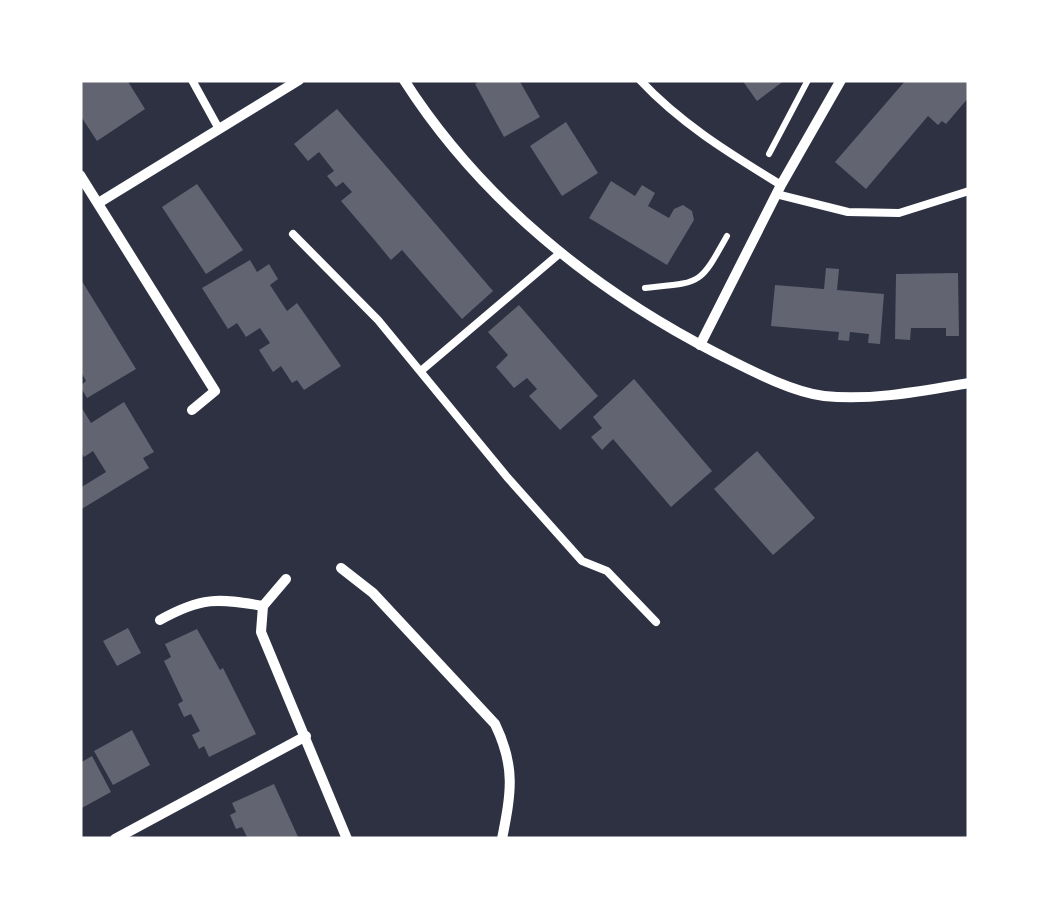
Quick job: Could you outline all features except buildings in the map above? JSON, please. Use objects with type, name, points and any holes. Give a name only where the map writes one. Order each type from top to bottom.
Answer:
[{"type":"street","points":[[100,202],[299,80]]},
{"type":"street","points":[[404,80],[462,158],[559,254],[630,304],[700,345],[756,373],[823,396],[903,394],[969,383]]},
{"type":"street","points":[[700,345],[779,190],[841,80]]},
{"type":"street","points":[[80,175],[216,391],[192,410]]},
{"type":"street","points":[[340,568],[373,592],[495,724],[507,750],[512,786],[502,839]]},
{"type":"street","points":[[286,578],[263,606],[261,632],[347,839]]},
{"type":"street","points":[[160,620],[188,604],[219,598],[263,606]]},
{"type":"street","points":[[114,839],[306,736]]},
{"type":"lane","points":[[192,80],[219,129]]},
{"type":"lane","points":[[640,80],[658,100],[710,141],[760,172],[779,190],[848,212],[899,214],[969,191]]},
{"type":"lane","points":[[293,234],[378,320],[582,561],[607,570],[656,622]]},
{"type":"lane","points":[[422,370],[559,254]]},
{"type":"path","points":[[760,172],[808,80]]},
{"type":"path","points":[[633,282],[645,288],[689,284],[706,276],[730,231]]}]
